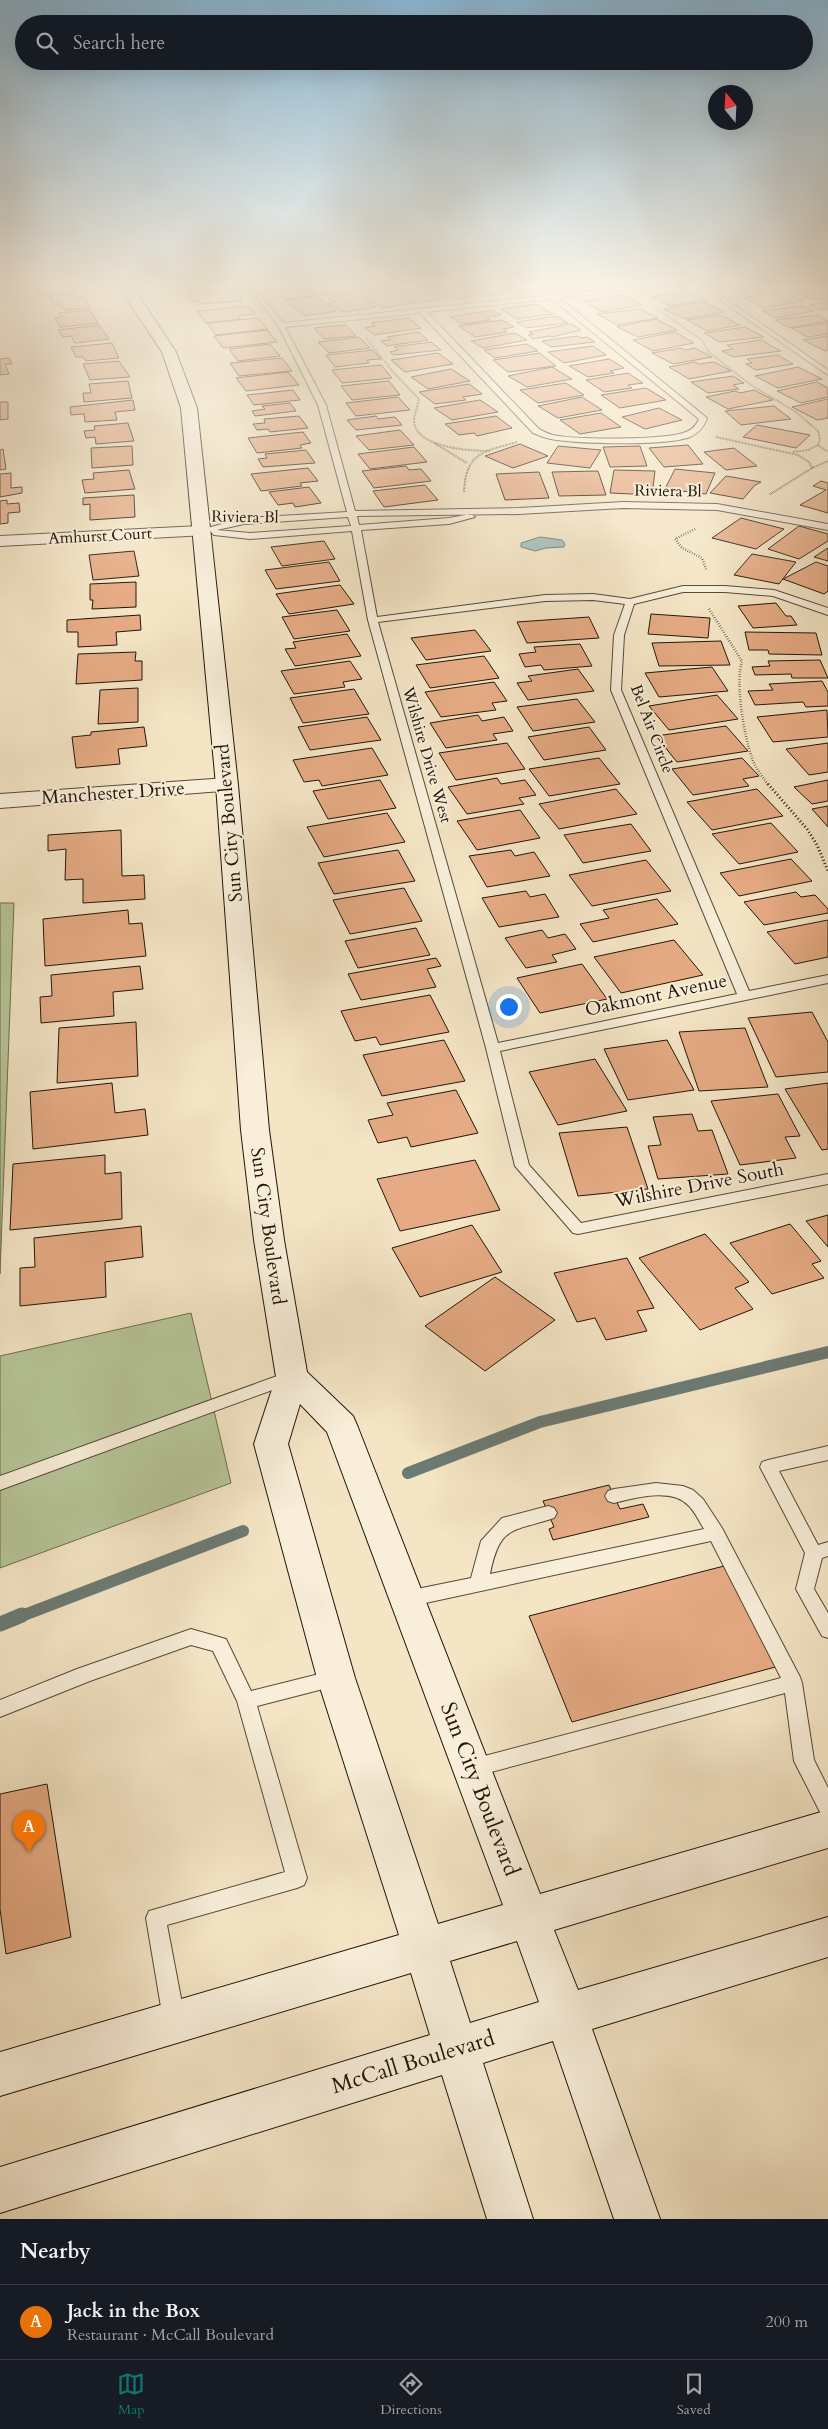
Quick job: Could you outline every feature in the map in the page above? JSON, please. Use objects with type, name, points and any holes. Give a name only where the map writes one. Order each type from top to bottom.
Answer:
[{"type":"street","name":"Sun City Boulevard","points":[[182,388],[189,408],[226,785],[255,1130],[269,1240],[292,1377],[271,1444],[336,1678],[510,2219]]},
{"type":"street","name":"Amhurst Court","points":[[0,541],[200,531]]},
{"type":"street","name":"Manchester Drive","points":[[0,801],[226,785]]},
{"type":"street","name":"Sun City Boulevard","points":[[292,1377],[341,1425],[566,2015],[637,2219]]},
{"type":"street","points":[[0,2074],[828,1829]]},
{"type":"street","name":"McCall Boulevard","points":[[0,2190],[566,2015],[828,1937]]},
{"type":"lane","name":"Wilshire Drive West","points":[[313,388],[322,405],[356,528],[373,620],[493,1048],[522,1166],[578,1229]]},
{"type":"lane","points":[[495,388],[536,431],[574,440],[666,439],[687,435],[700,427],[703,418],[666,388]]},
{"type":"lane","name":"Riviera Bl","points":[[200,531],[244,521],[351,514],[507,511],[623,505],[717,507],[828,527]]},
{"type":"lane","name":"Riviera Bl","points":[[200,531],[250,536],[450,521],[507,511]]},
{"type":"lane","points":[[373,620],[544,598],[593,597],[630,602],[683,589],[725,589],[774,593],[822,608],[828,612]]},
{"type":"lane","name":"Bel Air Circle","points":[[630,602],[619,635],[616,690],[744,995]]},
{"type":"lane","name":"Oakmont Avenue","points":[[493,1048],[828,979]]},
{"type":"lane","name":"Wilshire Drive South","points":[[578,1229],[828,1179]]},
{"type":"lane","points":[[0,1483],[292,1377]]},
{"type":"lane","points":[[828,1453],[768,1467],[821,1551],[805,1589],[828,1630]]},
{"type":"lane","points":[[614,1496],[636,1491],[668,1488],[692,1499],[716,1533],[793,1683],[804,1761],[828,1808]]},
{"type":"lane","points":[[479,1583],[487,1546],[508,1523],[548,1513]]},
{"type":"lane","points":[[407,1599],[716,1533]]},
{"type":"lane","points":[[0,1709],[102,1668],[191,1637],[219,1645],[246,1701],[297,1878],[156,1918],[175,2022]]},
{"type":"lane","points":[[246,1701],[336,1678]]},
{"type":"lane","points":[[472,1768],[793,1683]]},
{"type":"path","points":[[408,388],[419,399],[415,412],[415,428],[430,440],[467,463]]},
{"type":"path","points":[[756,388],[796,412],[818,431],[820,439],[818,445],[808,450],[788,453]]},
{"type":"path","points":[[451,511],[451,503],[463,496],[464,493],[464,474],[467,463],[476,456],[543,433]]},
{"type":"path","points":[[430,440],[464,450],[490,451]]},
{"type":"path","points":[[818,445],[828,452]]},
{"type":"path","points":[[812,468],[828,460]]},
{"type":"green space","points":[[0,903],[14,903],[0,1274]]},
{"type":"green space","points":[[191,1313],[231,1483],[0,1568],[0,1356]]},
{"type":"water","points":[[540,537],[562,540],[565,544],[564,547],[535,551],[521,547],[521,543]]},
{"type":"building","points":[[90,388],[130,388],[132,398],[84,402],[83,393],[91,393]]},
{"type":"building","points":[[243,388],[276,388],[246,391]]},
{"type":"building","points":[[342,388],[394,388],[400,395],[352,400]]},
{"type":"building","points":[[447,388],[474,388],[482,394],[463,397],[466,400],[435,404],[419,392]]},
{"type":"building","points":[[536,388],[573,388],[584,395],[538,403],[520,390]]},
{"type":"building","points":[[597,388],[632,388],[604,392]]},
{"type":"building","points":[[646,388],[666,400],[620,408],[601,395]]},
{"type":"building","points":[[700,388],[739,389],[708,393]]},
{"type":"building","points":[[792,388],[827,388],[828,397],[801,403],[777,391]]},
{"type":"building","points":[[293,390],[300,400],[254,405],[247,395]]},
{"type":"building","points":[[754,390],[773,400],[728,409],[706,397],[735,391],[740,393]]},
{"type":"building","points":[[398,397],[410,410],[356,416],[346,403]]},
{"type":"building","points":[[582,397],[602,410],[558,418],[538,406]]},
{"type":"building","points":[[828,399],[828,418],[817,420],[792,407]]},
{"type":"building","points":[[133,400],[135,410],[115,412],[117,420],[85,422],[84,414],[71,415],[70,407]]},
{"type":"building","points":[[480,400],[498,412],[452,420],[434,408]]},
{"type":"building","points":[[0,402],[8,402],[8,419],[0,420]]},
{"type":"building","points":[[290,403],[296,411],[255,416],[252,411],[265,409],[262,406]]},
{"type":"building","points":[[774,406],[791,419],[741,425],[725,411]]},
{"type":"building","points":[[659,408],[682,420],[645,429],[622,417]]},
{"type":"building","points":[[601,413],[621,427],[580,434],[560,420]]},
{"type":"building","points":[[299,416],[308,428],[270,432],[268,429],[257,430],[253,424],[265,423],[264,419]]},
{"type":"building","points":[[376,416],[378,419],[395,417],[402,425],[356,430],[347,420]]},
{"type":"building","points":[[496,416],[512,428],[477,436],[474,433],[459,435],[445,424]]},
{"type":"building","points":[[128,423],[134,441],[96,444],[95,437],[86,438],[84,431],[95,430],[94,426]]},
{"type":"building","points":[[757,425],[810,435],[796,448],[743,437]]},
{"type":"building","points":[[400,430],[414,445],[369,450],[356,436]]},
{"type":"building","points":[[303,432],[311,443],[300,445],[302,448],[257,453],[248,438]]},
{"type":"building","points":[[520,444],[548,456],[513,468],[485,456]]},
{"type":"building","points":[[688,445],[703,464],[664,467],[649,448]]},
{"type":"building","points":[[132,446],[133,465],[92,468],[91,448]]},
{"type":"building","points":[[558,446],[601,450],[590,468],[547,463]]},
{"type":"building","points":[[640,446],[647,466],[610,467],[603,447]]},
{"type":"building","points":[[414,447],[427,462],[370,469],[358,454]]},
{"type":"building","points":[[734,448],[757,466],[726,470],[704,452]]},
{"type":"building","points":[[3,449],[6,469],[0,470],[0,450]]},
{"type":"building","points":[[306,450],[315,463],[263,467],[258,459],[267,458],[265,454]]},
{"type":"building","points":[[406,466],[409,470],[421,469],[431,481],[374,488],[362,471]]},
{"type":"building","points":[[308,468],[318,481],[300,483],[302,486],[261,491],[251,474]]},
{"type":"building","points":[[675,469],[715,473],[706,494],[665,489]]},
{"type":"building","points":[[129,470],[135,489],[85,493],[82,480],[94,479],[93,473]]},
{"type":"building","points":[[614,470],[655,471],[652,495],[610,493]]},
{"type":"building","points":[[598,471],[606,495],[559,496],[552,472]]},
{"type":"building","points":[[539,472],[549,498],[505,500],[496,474]]},
{"type":"building","points":[[11,473],[11,488],[22,487],[22,493],[0,497],[0,474]]},
{"type":"building","points":[[726,476],[761,482],[755,485],[743,499],[710,493]]},
{"type":"building","points":[[821,481],[828,483],[828,513],[800,505],[826,490],[813,486]]},
{"type":"building","points":[[425,485],[438,500],[384,507],[373,491]]},
{"type":"building","points":[[309,487],[321,503],[295,507],[293,503],[278,505],[269,492]]},
{"type":"building","points":[[134,495],[135,517],[90,520],[90,504],[83,505],[83,498]]},
{"type":"building","points":[[7,500],[7,504],[19,503],[20,512],[8,513],[8,523],[0,524],[0,501]]},
{"type":"building","points":[[741,518],[784,529],[756,549],[712,538]]},
{"type":"building","points":[[799,526],[828,534],[828,541],[799,559],[768,549]]},
{"type":"building","points":[[324,541],[335,559],[282,566],[271,547]]},
{"type":"building","points":[[828,548],[828,561],[814,557]]},
{"type":"building","points":[[134,551],[139,576],[93,580],[89,555]]},
{"type":"building","points":[[752,554],[796,562],[779,584],[734,575]]},
{"type":"building","points":[[329,562],[340,581],[276,589],[265,570]]},
{"type":"building","points":[[816,562],[828,566],[828,591],[824,594],[783,579]]},
{"type":"building","points":[[136,582],[136,607],[92,609],[93,600],[90,600],[90,584]]},
{"type":"building","points":[[340,585],[354,604],[289,614],[276,594]]},
{"type":"building","points":[[776,603],[786,616],[791,616],[797,625],[753,628],[738,606]]},
{"type":"building","points":[[337,610],[350,631],[294,639],[282,617]]},
{"type":"building","points":[[651,614],[710,618],[708,638],[648,634]]},
{"type":"building","points":[[140,615],[141,630],[116,632],[117,645],[78,647],[78,632],[67,632],[67,620]]},
{"type":"building","points":[[589,617],[599,638],[527,643],[517,622]]},
{"type":"building","points":[[475,630],[491,651],[426,660],[411,638]]},
{"type":"building","points":[[745,632],[816,633],[822,655],[769,654],[768,650],[749,650]]},
{"type":"building","points":[[347,634],[361,656],[295,666],[285,649],[296,648],[293,642]]},
{"type":"building","points":[[721,641],[730,665],[659,666],[652,643]]},
{"type":"building","points":[[580,644],[592,666],[544,670],[541,665],[525,667],[519,654],[536,652],[534,647]]},
{"type":"building","points":[[136,652],[135,661],[142,661],[142,680],[76,684],[78,654]]},
{"type":"building","points":[[484,656],[499,678],[430,688],[416,665]]},
{"type":"building","points":[[820,660],[828,678],[792,678],[791,674],[755,675],[752,667],[770,666],[768,661]]},
{"type":"building","points":[[350,661],[362,679],[343,682],[345,687],[294,694],[281,671]]},
{"type":"building","points":[[712,667],[728,691],[659,697],[645,673]]},
{"type":"building","points":[[578,669],[594,691],[528,700],[517,683],[532,681],[528,676]]},
{"type":"building","points":[[822,681],[828,692],[828,706],[806,707],[803,702],[755,705],[748,691],[773,690],[769,684]]},
{"type":"building","points":[[494,682],[507,701],[492,703],[496,710],[441,717],[425,692]]},
{"type":"building","points":[[138,688],[138,722],[98,724],[100,690]]},
{"type":"building","points":[[354,689],[369,714],[303,723],[290,698]]},
{"type":"building","points":[[717,695],[738,719],[669,730],[649,706]]},
{"type":"building","points":[[577,699],[595,722],[533,731],[517,707]]},
{"type":"building","points":[[827,710],[828,737],[773,742],[757,717]]},
{"type":"building","points":[[478,715],[482,721],[504,717],[513,731],[493,734],[497,740],[446,748],[430,723]]},
{"type":"building","points":[[367,717],[381,740],[310,750],[298,727]]},
{"type":"building","points":[[726,726],[748,751],[677,762],[656,736]]},
{"type":"building","points":[[144,727],[147,746],[118,749],[120,764],[76,768],[72,737],[91,735],[91,732]]},
{"type":"building","points":[[589,727],[606,750],[544,760],[528,737]]},
{"type":"building","points":[[507,743],[525,769],[456,780],[439,753]]},
{"type":"building","points":[[828,743],[828,772],[809,775],[786,749]]},
{"type":"building","points":[[372,748],[388,775],[322,786],[319,780],[304,782],[293,760]]},
{"type":"building","points":[[599,758],[620,784],[549,796],[529,769]]},
{"type":"building","points":[[742,758],[759,776],[743,779],[749,786],[693,795],[672,769]]},
{"type":"building","points":[[497,778],[501,784],[525,780],[536,795],[519,798],[524,804],[467,814],[448,787]]},
{"type":"building","points":[[380,780],[396,808],[328,819],[313,791]]},
{"type":"building","points":[[828,780],[828,801],[812,804],[794,787]]},
{"type":"building","points":[[616,789],[637,814],[559,829],[539,804]]},
{"type":"building","points":[[757,789],[783,816],[712,830],[687,802]]},
{"type":"building","points":[[828,806],[828,827],[812,809]]},
{"type":"building","points":[[520,810],[540,838],[477,850],[457,821]]},
{"type":"building","points":[[387,813],[405,842],[324,857],[307,827]]},
{"type":"building","points":[[771,823],[798,852],[739,864],[712,834]]},
{"type":"building","points":[[631,824],[651,851],[583,863],[564,835]]},
{"type":"building","points":[[121,830],[122,876],[144,875],[145,899],[83,903],[83,879],[65,880],[66,849],[48,851],[48,835]]},
{"type":"building","points":[[398,850],[415,881],[334,894],[318,863]]},
{"type":"building","points":[[511,850],[515,856],[534,852],[550,876],[487,887],[469,856]]},
{"type":"building","points":[[791,859],[812,881],[739,896],[720,873]]},
{"type":"building","points":[[646,860],[671,891],[592,906],[569,875]]},
{"type":"building","points":[[404,888],[422,921],[350,934],[333,900]]},
{"type":"building","points":[[526,891],[530,897],[545,894],[559,917],[499,927],[482,898]]},
{"type":"building","points":[[796,892],[801,897],[815,895],[828,909],[828,913],[764,925],[744,902]]},
{"type":"building","points":[[657,899],[678,924],[593,942],[580,924],[609,918],[603,910]]},
{"type":"building","points":[[128,910],[129,924],[142,923],[146,956],[45,966],[43,919]]},
{"type":"building","points":[[828,920],[828,957],[795,964],[767,932]]},
{"type":"building","points":[[416,928],[430,955],[358,968],[345,941]]},
{"type":"building","points":[[542,930],[548,938],[565,934],[576,949],[552,955],[557,962],[526,968],[505,938]]},
{"type":"building","points":[[674,940],[703,975],[621,993],[594,957]]},
{"type":"building","points":[[436,958],[441,966],[427,969],[436,987],[361,1000],[348,974]]},
{"type":"building","points":[[582,964],[607,999],[540,1013],[517,978]]},
{"type":"building","points":[[140,966],[143,989],[113,992],[114,1016],[41,1023],[40,997],[52,996],[51,975]]},
{"type":"building","points":[[430,995],[449,1032],[380,1045],[376,1037],[355,1041],[341,1011]]},
{"type":"building","points":[[812,1012],[828,1042],[828,1072],[776,1077],[748,1018]]},
{"type":"building","points":[[136,1022],[138,1076],[57,1083],[59,1028]]},
{"type":"building","points":[[745,1028],[768,1087],[699,1091],[679,1032]]},
{"type":"building","points":[[444,1040],[465,1081],[382,1096],[363,1055]]},
{"type":"building","points":[[667,1040],[694,1090],[628,1100],[604,1049]]},
{"type":"building","points":[[595,1059],[627,1111],[558,1125],[529,1072]]},
{"type":"building","points":[[112,1083],[115,1113],[145,1109],[148,1135],[33,1149],[30,1092]]},
{"type":"building","points":[[828,1083],[828,1149],[822,1150],[785,1089]]},
{"type":"building","points":[[456,1090],[478,1133],[411,1147],[407,1137],[378,1143],[368,1120],[393,1115],[387,1103]]},
{"type":"building","points":[[778,1094],[800,1136],[785,1137],[796,1158],[740,1165],[711,1101]]},
{"type":"building","points":[[692,1114],[698,1131],[712,1130],[728,1174],[658,1179],[648,1146],[661,1145],[653,1117]]},
{"type":"building","points":[[627,1127],[648,1189],[578,1196],[559,1133]]},
{"type":"building","points":[[105,1155],[105,1174],[121,1172],[122,1219],[10,1230],[13,1164]]},
{"type":"building","points":[[475,1160],[500,1210],[400,1231],[377,1179]]},
{"type":"building","points":[[828,1215],[828,1247],[806,1221]]},
{"type":"building","points":[[790,1224],[821,1261],[812,1264],[824,1278],[772,1294],[730,1243]]},
{"type":"building","points":[[472,1225],[502,1272],[420,1297],[392,1248]]},
{"type":"building","points":[[141,1226],[143,1257],[105,1262],[106,1297],[20,1306],[20,1268],[35,1267],[34,1238]]},
{"type":"building","points":[[705,1234],[749,1282],[735,1288],[753,1309],[700,1330],[639,1258]]},
{"type":"building","points":[[627,1258],[654,1308],[637,1311],[647,1331],[606,1340],[595,1318],[577,1322],[554,1273]]},
{"type":"building","points":[[495,1277],[555,1320],[485,1371],[425,1326]]},
{"type":"building","points":[[609,1485],[620,1509],[643,1504],[649,1517],[553,1540],[549,1529],[554,1527],[543,1501]]},
{"type":"building","points":[[728,1565],[779,1666],[572,1722],[529,1616]]},
{"type":"building","points":[[47,1784],[71,1937],[6,1954],[0,1909],[0,1794]]},
{"type":"waterway","points":[[408,1473],[540,1422],[828,1352]]},
{"type":"waterway","points":[[19,1617],[243,1531]]},
{"type":"waterway","points":[[0,1624],[22,1615]]},
{"type":"place","name":"Jack in the Box","points":[[29,1852]]}]
